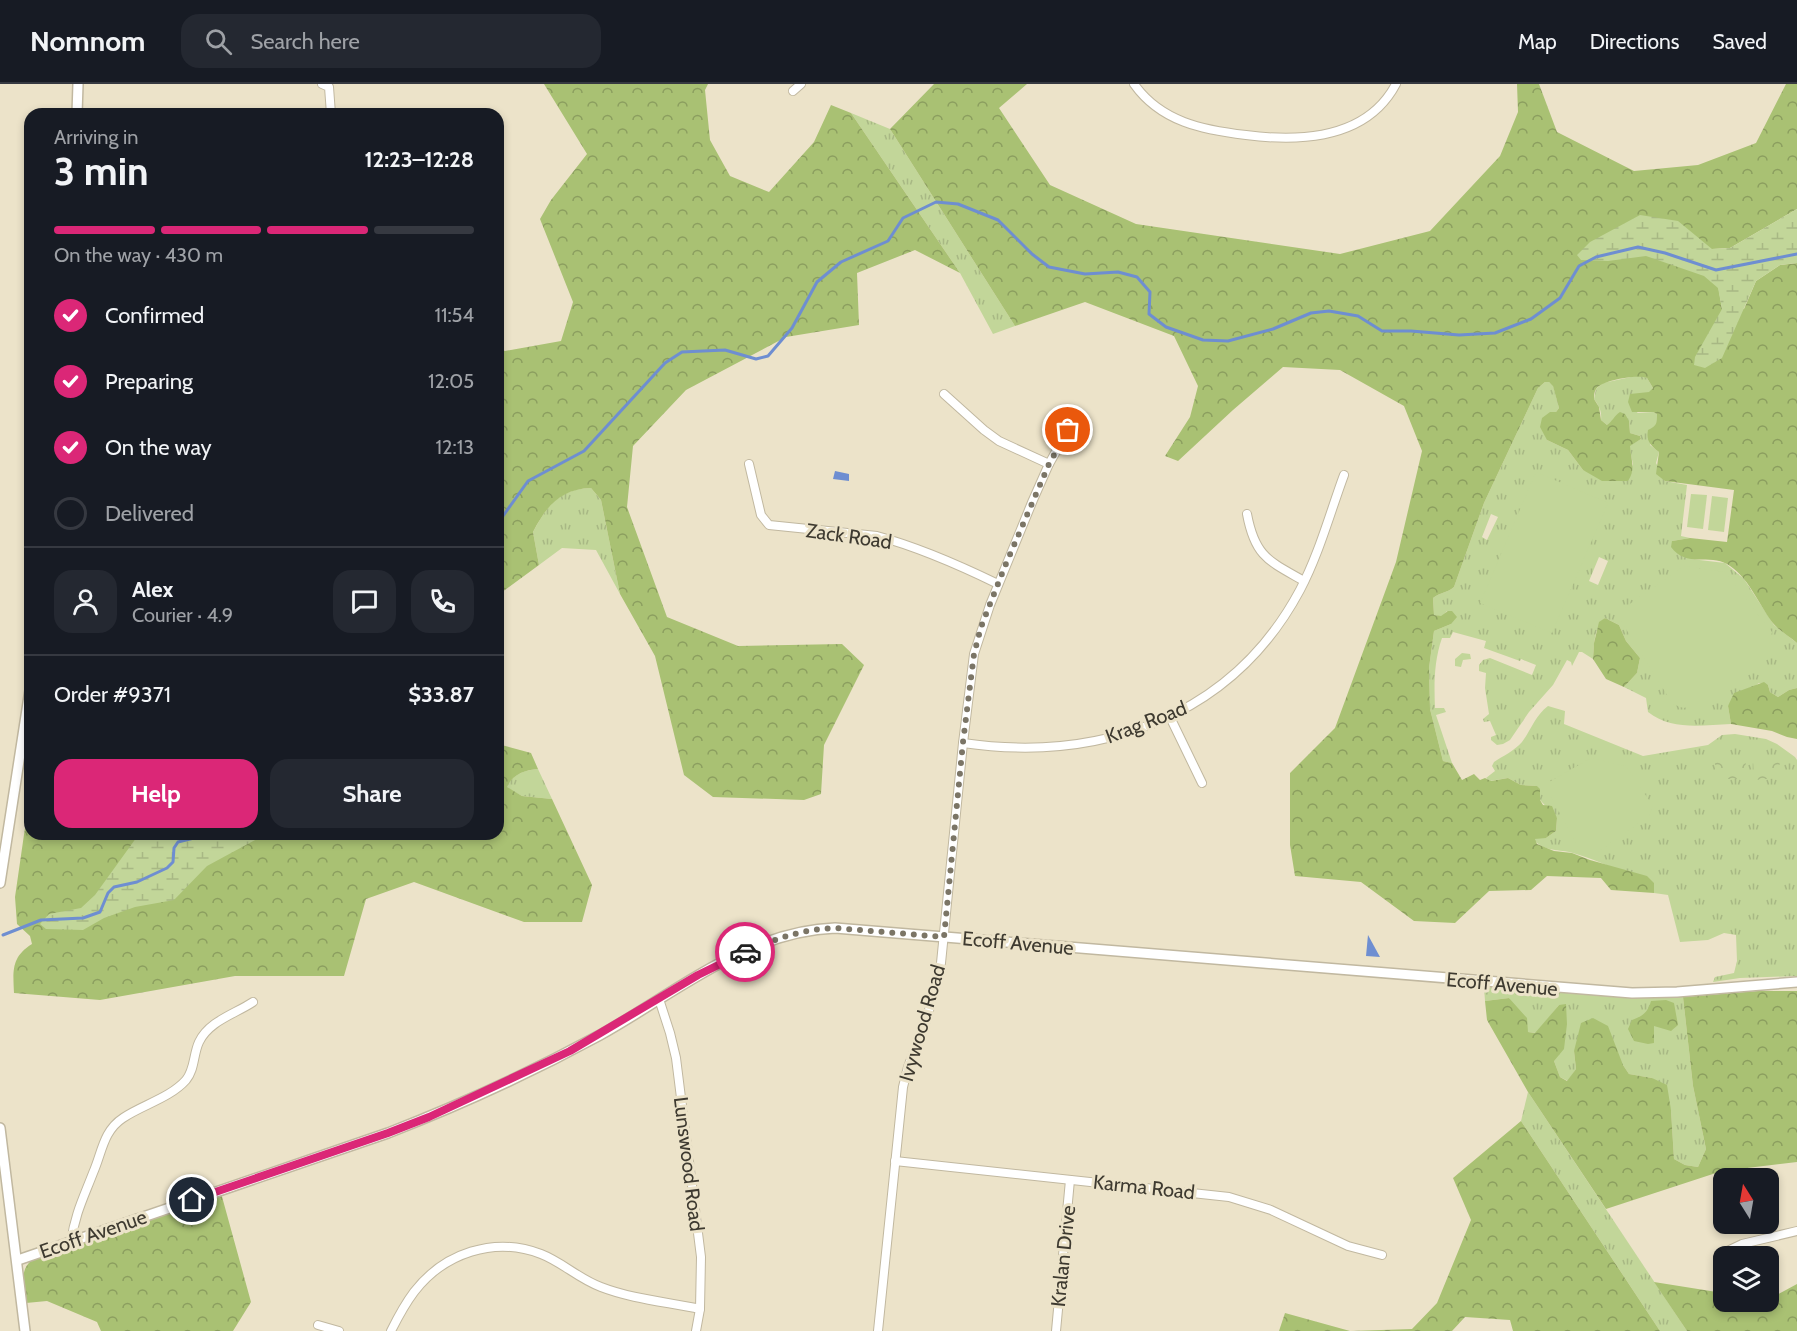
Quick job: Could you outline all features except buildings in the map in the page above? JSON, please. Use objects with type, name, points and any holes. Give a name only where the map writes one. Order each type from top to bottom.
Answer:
[{"type":"street","points":[[77,108],[78,84]]},
{"type":"street","points":[[322,84],[329,87],[331,108]]},
{"type":"street","points":[[793,91],[801,84]]},
{"type":"street","points":[[1134,84],[1142,95],[1158,109],[1182,122],[1227,133],[1292,139],[1321,136],[1352,126],[1378,107],[1396,84]]},
{"type":"street","points":[[945,394],[999,441],[1049,464]]},
{"type":"street","name":"Ivywood Road","points":[[878,1331],[903,1087],[935,990],[944,937],[974,654],[981,627],[1049,464],[1077,414]]},
{"type":"street","name":"Zack Road","points":[[749,464],[760,515],[769,525],[877,536],[938,557],[998,584]]},
{"type":"street","name":"Krag Road","points":[[963,742],[1018,748],[1069,746],[1122,735],[1170,717],[1218,688],[1253,657],[1284,618],[1315,556],[1344,475]]},
{"type":"street","points":[[1247,514],[1251,533],[1260,551],[1276,565],[1304,581]]},
{"type":"street","points":[[1170,717],[1202,783]]},
{"type":"street","points":[[0,884],[24,729]]},
{"type":"street","name":"Ecoff Avenue","points":[[18,1260],[429,1117],[570,1051],[698,975],[743,953],[802,931],[835,928],[1632,993],[1797,982]]},
{"type":"street","name":"Lunswood Road","points":[[658,999],[670,1033],[677,1069],[701,1257],[700,1309],[696,1331]]},
{"type":"street","points":[[71,1242],[78,1206],[93,1174],[107,1134],[123,1118],[181,1085],[192,1071],[196,1051],[206,1032],[214,1024],[253,1002]]},
{"type":"street","points":[[0,1128],[25,1331]]},
{"type":"street","name":"Karma Road","points":[[895,1161],[1229,1197],[1271,1210],[1348,1246],[1382,1255]]},
{"type":"street","name":"Kralan Drive","points":[[1056,1331],[1071,1180]]},
{"type":"street","points":[[1738,1246],[1797,1231]]},
{"type":"street","points":[[391,1331],[415,1290],[441,1265],[461,1254],[492,1247],[516,1248],[539,1253],[586,1280],[612,1291],[700,1309]]},
{"type":"street","points":[[318,1325],[339,1331]]},
{"type":"green space","points":[[544,84],[708,84],[705,90],[710,140],[730,176],[769,192],[814,142],[831,105],[851,113],[960,273],[915,250],[857,273],[859,325],[786,337],[686,390],[633,446],[627,507],[667,617],[738,646],[842,644],[864,665],[824,745],[821,794],[804,800],[713,797],[684,775],[655,656],[620,594],[601,500],[591,488],[580,489],[562,496],[549,507],[533,532],[539,565],[504,591],[504,351],[561,341],[573,302],[540,219],[551,200],[587,154]]},
{"type":"green space","points":[[934,84],[1027,84],[999,108],[1050,185],[1136,224],[1340,254],[1430,231],[1500,156],[1518,112],[1517,84],[1539,84],[1557,132],[1634,171],[1698,165],[1756,143],[1786,84],[1797,84],[1797,209],[1730,248],[1712,249],[1722,309],[1744,309],[1756,281],[1780,265],[1797,263],[1797,643],[1774,625],[1747,583],[1734,569],[1720,561],[1684,557],[1671,547],[1672,541],[1690,538],[1727,542],[1734,490],[1665,481],[1656,474],[1659,452],[1649,443],[1648,430],[1656,424],[1657,414],[1632,412],[1628,402],[1630,394],[1649,392],[1653,388],[1647,378],[1642,377],[1605,383],[1596,389],[1594,394],[1601,420],[1607,425],[1620,412],[1625,414],[1629,421],[1630,433],[1640,436],[1641,439],[1630,446],[1632,468],[1628,481],[1602,481],[1583,470],[1568,450],[1547,440],[1540,427],[1542,418],[1550,412],[1556,412],[1559,408],[1553,386],[1549,382],[1545,382],[1538,388],[1484,503],[1454,587],[1433,598],[1434,615],[1441,616],[1452,611],[1457,617],[1451,624],[1434,631],[1429,668],[1430,709],[1443,761],[1452,763],[1462,780],[1474,774],[1480,780],[1508,778],[1521,785],[1537,786],[1540,789],[1540,800],[1543,805],[1552,806],[1557,818],[1556,831],[1546,838],[1535,839],[1537,844],[1554,851],[1572,853],[1647,876],[1654,883],[1654,893],[1611,890],[1601,878],[1547,876],[1531,890],[1489,891],[1455,923],[1414,921],[1361,882],[1295,876],[1290,845],[1290,773],[1335,728],[1396,562],[1422,451],[1404,406],[1340,370],[1283,367],[1178,461],[1165,456],[1190,417],[1198,386],[1174,336],[1085,302],[1015,326],[890,129]]},
{"type":"green space","points":[[851,113],[890,129],[1015,326],[993,334],[960,273]]},
{"type":"green space","points":[[1797,209],[1797,263],[1780,265],[1756,281],[1722,358],[1705,368],[1694,365],[1695,357],[1722,309],[1718,288],[1704,276],[1646,256],[1608,261],[1581,260],[1577,255],[1590,242],[1640,215],[1678,221],[1712,249],[1730,248]]},
{"type":"green space","points":[[1640,375],[1647,378],[1653,388],[1637,413],[1657,414],[1657,424],[1650,445],[1659,452],[1656,463],[1665,481],[1687,485],[1681,536],[1690,538],[1672,541],[1691,559],[1725,563],[1744,579],[1774,625],[1797,643],[1797,688],[1778,697],[1770,692],[1768,685],[1759,683],[1728,706],[1731,724],[1688,726],[1667,722],[1648,712],[1646,698],[1624,687],[1637,673],[1640,658],[1626,641],[1619,625],[1605,618],[1597,631],[1593,659],[1579,652],[1572,666],[1567,660],[1553,685],[1529,712],[1510,740],[1497,745],[1491,740],[1491,737],[1496,735],[1490,721],[1484,722],[1483,719],[1489,714],[1485,688],[1486,673],[1479,671],[1479,665],[1483,660],[1490,658],[1532,675],[1536,665],[1484,648],[1486,641],[1453,632],[1450,638],[1442,638],[1435,673],[1435,708],[1444,708],[1446,712],[1436,715],[1452,763],[1443,761],[1430,709],[1429,668],[1434,631],[1451,624],[1447,611],[1442,617],[1434,615],[1433,598],[1454,587],[1484,503],[1538,388],[1545,382],[1553,385],[1559,408],[1556,412],[1550,412],[1547,440],[1568,450],[1583,470],[1627,481],[1633,464],[1629,446],[1641,439],[1640,436],[1630,433],[1629,421],[1607,425],[1601,420],[1600,409],[1594,399],[1596,389],[1603,383]],"holes":[[[1491,514],[1498,517],[1487,540],[1482,537]],[[1599,557],[1608,561],[1598,585],[1589,581]]]},
{"type":"green space","points":[[1536,472],[1608,503],[1552,633],[1480,603]]},
{"type":"green space","points":[[591,488],[601,500],[620,594],[596,550],[562,548],[539,565],[533,532],[543,514],[562,496],[580,489]]},
{"type":"green space","points":[[1691,494],[1707,495],[1703,529],[1687,527]]},
{"type":"green space","points":[[1712,496],[1728,498],[1724,532],[1708,530]]},
{"type":"green space","points":[[1684,566],[1725,572],[1772,632],[1769,644],[1693,706],[1685,708],[1672,703],[1621,621],[1621,610]]},
{"type":"green space","points":[[1605,618],[1619,625],[1626,641],[1640,658],[1637,673],[1624,687],[1606,679],[1593,659],[1599,622]]},
{"type":"green space","points":[[1462,653],[1470,654],[1471,659],[1463,660],[1461,667],[1455,666],[1455,659]]},
{"type":"green space","points":[[1764,682],[1768,685],[1770,692],[1778,697],[1797,688],[1797,739],[1772,731],[1731,724],[1728,706],[1734,693]]},
{"type":"green space","points":[[1548,706],[1565,711],[1564,724],[1643,756],[1708,745],[1722,735],[1735,734],[1766,739],[1795,757],[1797,760],[1797,976],[1740,978],[1713,982],[1715,977],[1734,973],[1737,961],[1736,935],[1724,933],[1708,940],[1680,942],[1668,895],[1654,893],[1653,883],[1583,856],[1542,847],[1534,840],[1546,838],[1556,831],[1557,818],[1540,800],[1537,786],[1521,785],[1508,778],[1490,781],[1486,778],[1495,771],[1492,766],[1494,762],[1522,742],[1536,719]]},
{"type":"green space","points":[[504,746],[531,753],[538,769],[520,774],[507,787],[522,796],[552,799],[592,885],[582,922],[524,922],[414,882],[366,899],[344,976],[235,976],[100,1000],[14,993],[14,971],[17,959],[32,944],[30,936],[17,924],[15,897],[24,835],[24,840],[504,840]]},
{"type":"green space","points":[[1715,757],[1746,758],[1745,779],[1715,779]]},
{"type":"green space","points":[[1779,757],[1781,778],[1754,780],[1753,758]]},
{"type":"green space","points":[[1591,758],[1626,766],[1653,806],[1649,816],[1595,854],[1584,854],[1580,851],[1549,793],[1549,782]]},
{"type":"green space","points":[[538,769],[552,799],[522,796],[506,787],[520,774]]},
{"type":"green space","points":[[135,840],[255,840],[207,866],[174,900],[135,907],[104,918],[83,930],[46,929],[40,924],[49,914],[81,908],[95,895]]},
{"type":"green space","points":[[1484,987],[1633,997],[1683,997],[1693,1086],[1706,1149],[1698,1167],[1685,1165],[1674,1159],[1671,1110],[1652,1078],[1629,1074],[1623,1065],[1574,1051],[1576,1069],[1568,1081],[1560,1077],[1554,1061],[1559,1005],[1536,1033],[1528,1032],[1509,998],[1485,1001]]},
{"type":"green space","points":[[1758,991],[1797,991],[1797,1162],[1747,1168],[1713,1168],[1713,1174],[1606,1209],[1528,1092],[1487,1020],[1485,1001],[1509,998],[1527,1018],[1528,1032],[1535,1033],[1559,1005],[1566,1004],[1567,1024],[1564,1049],[1554,1061],[1560,1077],[1567,1081],[1576,1069],[1574,1051],[1581,1023],[1593,1018],[1608,1026],[1623,1065],[1629,1074],[1652,1078],[1667,1085],[1674,1159],[1685,1165],[1698,1167],[1706,1149],[1693,1086],[1683,997]]},
{"type":"green space","points":[[1666,1000],[1674,1003],[1678,1025],[1671,1031],[1654,1026],[1654,1043],[1634,1041],[1628,1029],[1632,1020],[1644,1013],[1651,1001]]},
{"type":"green space","points":[[1528,1092],[1687,1331],[1660,1331],[1521,1121]]},
{"type":"green space","points":[[1521,1121],[1660,1331],[1513,1331],[1510,1320],[1465,1317],[1452,1331],[1350,1331],[1412,1329],[1437,1303],[1471,1220],[1453,1178]]},
{"type":"green space","points":[[221,1193],[251,1302],[233,1331],[101,1331],[97,1322],[47,1301],[26,1303],[24,1274],[32,1260]]},
{"type":"green space","points":[[1654,1282],[1713,1291],[1713,1312],[1779,1312],[1779,1294],[1797,1284],[1797,1331],[1687,1331]]},
{"type":"green space","points":[[1285,1313],[1350,1331],[1279,1331]]},
{"type":"water","points":[[835,471],[849,474],[849,481],[833,479]]},
{"type":"water","points":[[1368,935],[1380,957],[1366,956]]},
{"type":"waterway","points":[[504,515],[528,481],[584,451],[665,363],[682,352],[725,350],[756,359],[768,356],[792,328],[817,282],[841,262],[888,241],[903,218],[936,202],[958,204],[998,220],[1032,254],[1049,267],[1085,274],[1118,272],[1137,277],[1150,292],[1149,314],[1166,327],[1203,340],[1228,341],[1273,329],[1311,313],[1329,311],[1358,316],[1382,331],[1459,335],[1495,333],[1531,319],[1560,298],[1579,266],[1596,257],[1638,247],[1665,253],[1716,270],[1797,254]]},
{"type":"waterway","points":[[3,935],[41,920],[83,918],[100,912],[108,893],[114,887],[137,882],[167,868],[173,862],[174,848],[178,842],[186,840]]},
{"type":"way so far","points":[[745,952],[784,936],[816,929],[835,928],[944,937],[974,654],[981,627],[1005,566],[1049,464],[1068,430]]},
{"type":"route","points":[[192,1200],[429,1117],[570,1051],[698,975],[745,952]]}]
